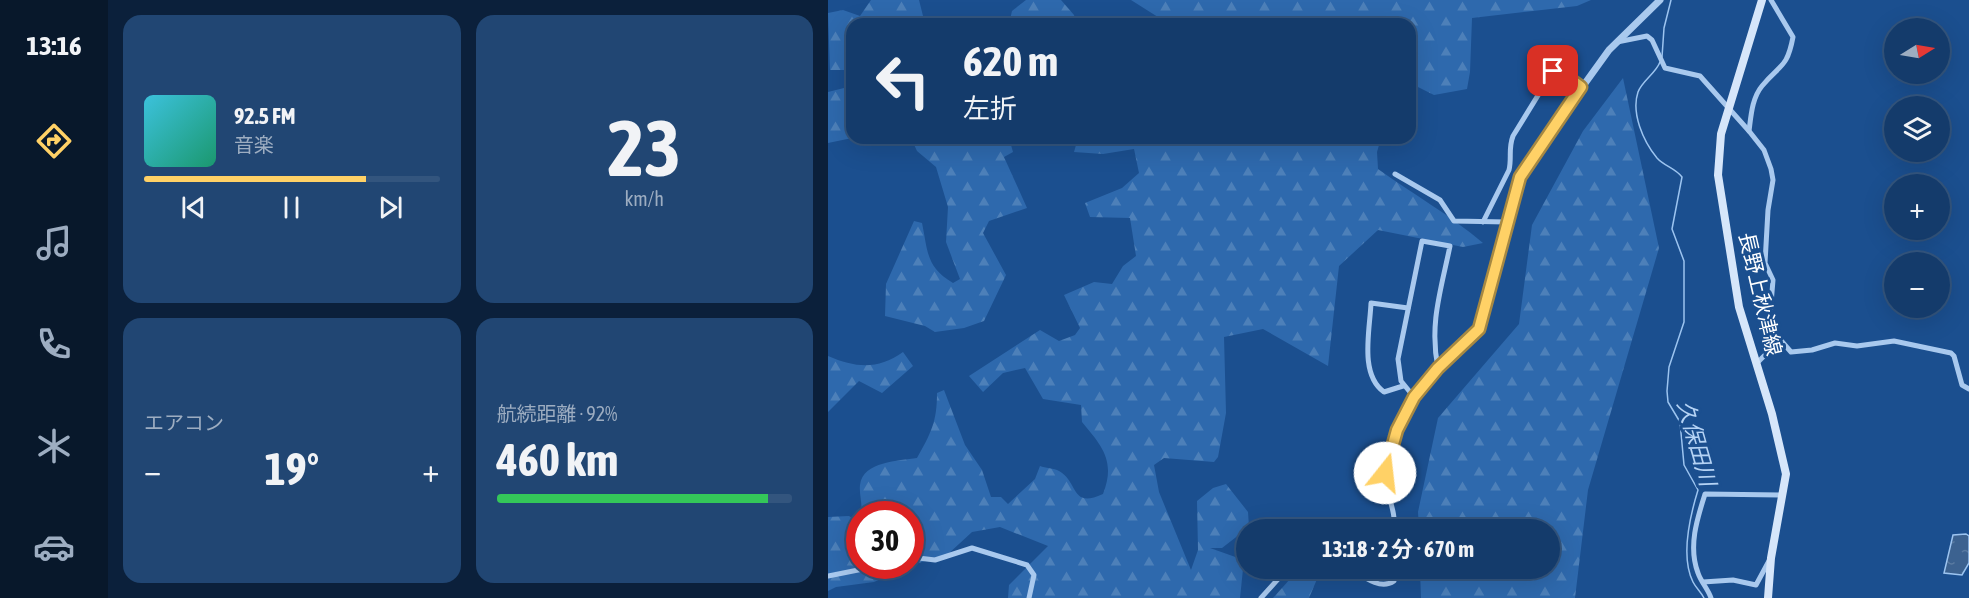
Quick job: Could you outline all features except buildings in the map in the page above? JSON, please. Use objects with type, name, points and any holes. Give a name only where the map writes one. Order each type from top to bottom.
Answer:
[{"type":"main road","name":"長野上秋津線","points":[[1762,0],[1729,106],[1718,153],[1718,175],[1739,306],[1782,452],[1786,474],[1771,558],[1768,598]]},
{"type":"street","points":[[1394,519],[1385,483],[1385,473],[1397,430],[1414,397],[1438,368],[1479,329],[1520,177],[1581,87],[1616,42],[1660,0]]},
{"type":"street","points":[[1749,131],[1752,106],[1761,87],[1785,63],[1793,37],[1771,0]]},
{"type":"street","points":[[1616,42],[1647,36],[1652,40],[1665,68],[1700,76],[1729,106],[1768,159],[1773,180],[1768,210],[1765,263],[1773,280],[1769,309],[1777,336],[1791,352],[1812,350],[1835,343],[1857,346],[1887,341],[1950,352],[1954,356],[1962,385],[1969,389]]},
{"type":"street","points":[[1483,222],[1509,170],[1511,161],[1509,147],[1513,136],[1553,71],[1558,70],[1581,87]]},
{"type":"street","points":[[1395,174],[1440,200],[1454,220],[1507,222]]},
{"type":"street","points":[[1414,397],[1403,386],[1398,359],[1422,241],[1450,246],[1432,342],[1438,368]]},
{"type":"street","points":[[1403,386],[1384,392],[1373,379],[1369,360],[1371,303],[1408,308]]},
{"type":"street","points":[[1757,363],[1772,348],[1777,336]]},
{"type":"street","points":[[1711,598],[1698,572],[1694,543],[1696,520],[1706,494],[1783,495]]},
{"type":"street","points":[[924,559],[935,560],[972,548],[1012,558],[1027,564],[1034,575],[1029,598]]},
{"type":"street","points":[[1703,582],[1733,580],[1756,585],[1771,558]]},
{"type":"street","points":[[828,576],[846,572]]},
{"type":"street","points":[[1261,598],[1278,579]]},
{"type":"street","points":[[1368,579],[1378,585],[1389,585],[1394,579]]},
{"type":"green space","points":[[871,0],[919,0],[924,18],[846,18],[846,70],[830,70],[828,13],[843,10],[860,16]]},
{"type":"green space","points":[[1026,0],[1061,0],[1075,18],[1010,18],[1012,11]]},
{"type":"green space","points":[[1131,0],[1591,0],[1577,6],[1472,18],[1467,89],[1434,95],[1416,86],[1416,18],[1160,18]]},
{"type":"green space","points":[[1623,78],[1659,248],[1588,490],[1575,598],[1421,598],[1420,579],[1560,579],[1560,519],[1418,519],[1418,512],[1438,418],[1519,324],[1532,225],[1583,131]]},
{"type":"green space","points":[[846,88],[846,139],[828,143],[828,92]]},
{"type":"green space","points":[[914,144],[1011,144],[1013,152],[1004,157],[1027,208],[989,221],[983,233],[1006,275],[984,321],[964,328],[935,332],[925,326],[885,316],[886,284],[914,221],[922,223],[927,251],[933,265],[953,283],[960,279],[946,242],[948,207],[936,167],[917,151]]},
{"type":"green space","points":[[1076,144],[1379,144],[1377,152],[1378,169],[1445,214],[1483,243],[1463,247],[1378,230],[1339,266],[1328,366],[1263,329],[1224,337],[1226,413],[1218,457],[1214,462],[1164,458],[1154,465],[1159,492],[1191,570],[1198,550],[1197,501],[1213,488],[1226,484],[1248,512],[1248,519],[1236,519],[1236,537],[1222,548],[1210,548],[1236,557],[1236,579],[1242,579],[1240,598],[1008,598],[1009,585],[1048,546],[1000,527],[972,532],[947,555],[924,561],[924,501],[861,501],[860,485],[868,471],[883,464],[917,458],[932,427],[937,393],[944,390],[965,445],[982,470],[991,497],[1001,497],[1008,504],[1035,479],[1040,466],[1059,471],[1070,481],[1080,496],[1092,498],[1103,494],[1107,482],[1107,463],[1101,447],[1082,422],[1081,405],[1043,399],[1025,368],[1003,373],[983,392],[969,376],[1040,330],[1059,341],[1075,335],[1080,328],[1064,295],[1094,282],[1112,284],[1123,266],[1136,256],[1130,218],[1090,217],[1085,203],[1122,188],[1139,173],[1134,149],[1103,154],[1074,152]]},
{"type":"green space","points":[[903,352],[913,366],[882,393],[859,381],[828,412],[828,356],[848,363],[867,365],[885,362]]},
{"type":"green space","points":[[846,516],[846,579],[881,579],[836,587],[828,591],[828,517]]},
{"type":"green space","points":[[1290,579],[1317,579],[1309,598],[1273,598]]},
{"type":"water","points":[[1966,534],[1969,536],[1969,563],[1962,575],[1944,573],[1953,535]]},
{"type":"waterway","name":"久保田川","points":[[1662,57],[1664,28],[1671,0]]},
{"type":"waterway","name":"久保田川","points":[[1660,62],[1640,88],[1636,109],[1643,135],[1652,151],[1660,161],[1682,177],[1672,229],[1684,261],[1684,322],[1669,367],[1667,391],[1668,402],[1680,422],[1684,465],[1698,490],[1689,524],[1687,560],[1693,582],[1704,598]]},
{"type":"route","points":[[1385,473],[1397,430],[1414,397],[1438,368],[1479,329],[1520,177],[1581,87],[1558,70],[1553,71]]}]
